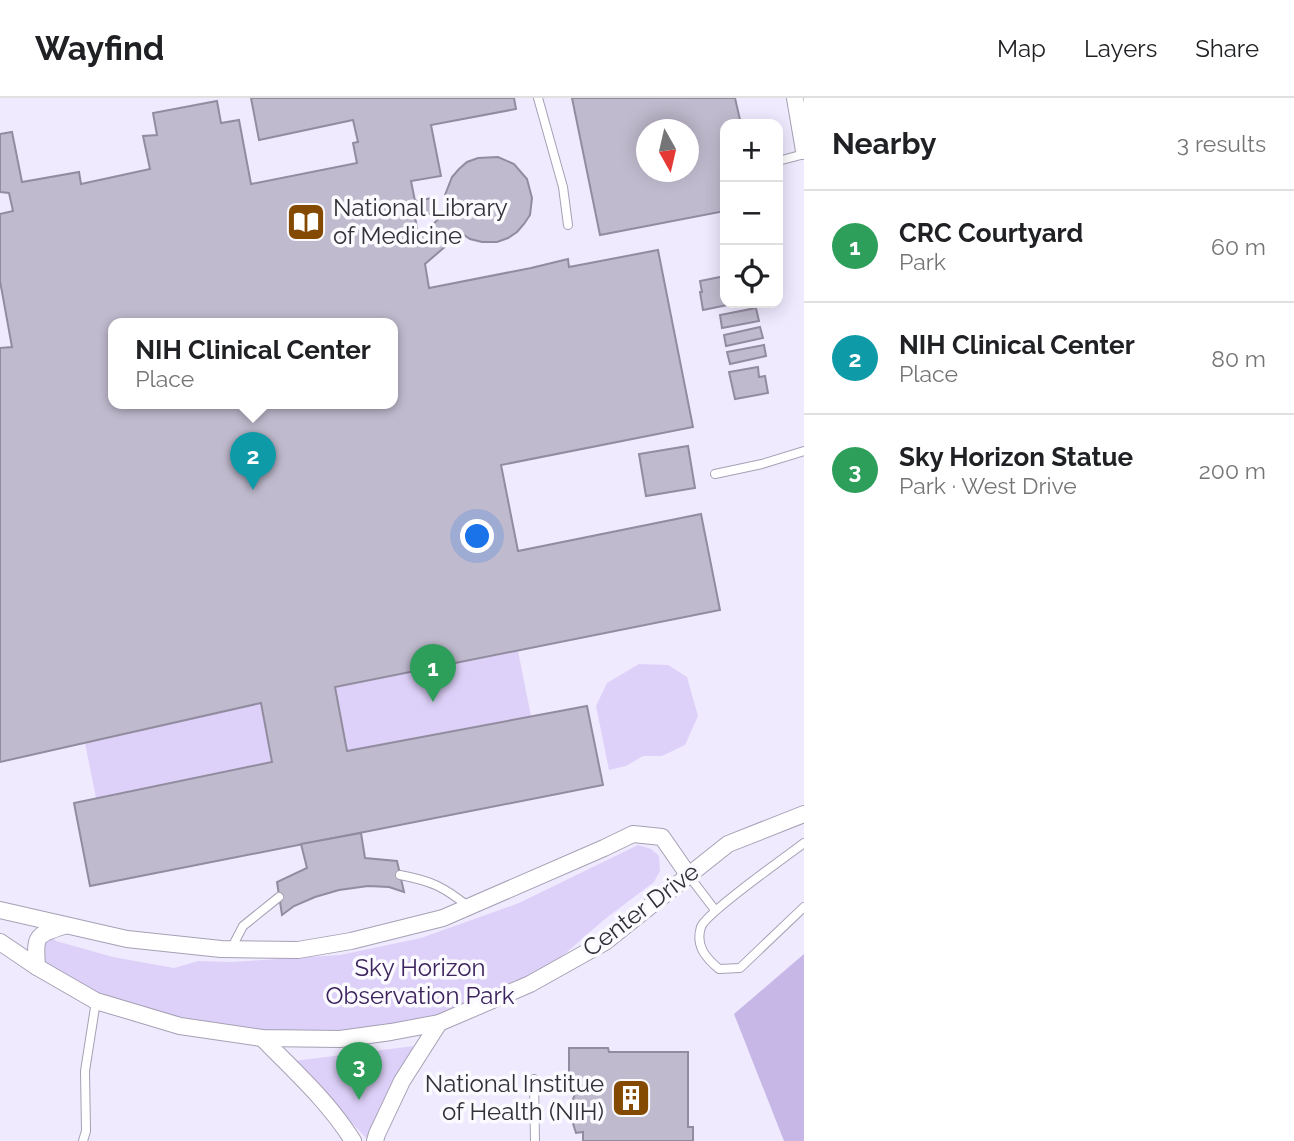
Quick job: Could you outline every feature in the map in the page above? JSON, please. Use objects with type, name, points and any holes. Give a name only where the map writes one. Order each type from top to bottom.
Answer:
[{"type":"street","points":[[795,98],[804,153]]},
{"type":"street","name":"Center Drive","points":[[0,942],[96,1001],[180,1026],[262,1038],[340,1039],[391,1032],[439,1023],[530,984],[605,942],[728,844],[804,814]]},
{"type":"street","points":[[0,910],[127,939],[231,949],[298,950],[351,941],[443,918],[634,834],[662,837],[689,876]]},
{"type":"street","points":[[37,967],[38,938],[45,932],[66,925]]},
{"type":"street","points":[[375,1141],[402,1081],[439,1023]]},
{"type":"street","points":[[262,1038],[340,1120],[353,1141]]},
{"type":"lane","points":[[538,98],[563,187],[568,225]]},
{"type":"lane","points":[[783,159],[804,153]]},
{"type":"lane","points":[[715,474],[804,451]]},
{"type":"lane","points":[[804,844],[715,910],[702,924],[699,938],[705,957],[719,969],[740,968],[804,907]]},
{"type":"lane","points":[[400,874],[432,882],[448,890],[469,907]]},
{"type":"lane","points":[[689,876],[715,910]]},
{"type":"lane","points":[[231,949],[243,926],[279,897]]},
{"type":"lane","points":[[83,1141],[86,1131],[85,1071],[96,1001]]},
{"type":"lane","points":[[534,1079],[535,1141]]},
{"type":"green space","points":[[518,651],[531,716],[347,751],[335,687]]},
{"type":"green space","points":[[639,664],[668,665],[687,677],[698,716],[685,745],[662,756],[643,756],[626,766],[609,770],[596,706],[607,683]]},
{"type":"green space","points":[[261,703],[272,762],[96,798],[85,743]]},
{"type":"green space","name":"Sky Horizon Observation Park","points":[[638,845],[651,849],[659,856],[660,871],[654,882],[605,919],[530,984],[439,1023],[262,1038],[96,1001],[37,967],[45,932],[56,941],[113,957],[174,968],[198,961],[231,962],[340,955],[421,938],[519,903]]},
{"type":"green space","points":[[414,1046],[368,1140],[294,1061]]},
{"type":"shaded area","points":[[804,954],[804,1141],[784,1141],[734,1014]]},
{"type":"building","points":[[251,98],[514,98],[516,109],[431,125],[441,176],[411,181],[415,201],[433,198],[435,213],[415,217],[419,239],[447,210],[445,195],[452,177],[467,162],[478,158],[498,157],[514,164],[527,179],[532,198],[530,215],[517,232],[508,238],[497,242],[482,242],[461,233],[425,264],[429,288],[568,259],[569,267],[658,250],[693,427],[501,465],[518,551],[701,514],[720,610],[335,687],[347,751],[587,706],[603,785],[90,886],[74,803],[272,762],[261,703],[0,762],[0,348],[12,347],[0,281],[0,214],[13,211],[9,193],[0,192],[0,134],[12,132],[22,182],[79,172],[81,184],[150,169],[143,136],[157,135],[153,113],[217,101],[221,123],[239,120],[251,184],[357,163],[353,143],[358,142],[353,120],[259,140]]},
{"type":"building","points":[[572,98],[735,98],[740,119],[720,119],[720,212],[600,235]]},
{"type":"building","points":[[720,277],[720,306],[703,310],[700,281]]},
{"type":"building","points":[[756,308],[759,321],[722,328],[720,315]]},
{"type":"building","points":[[760,327],[763,338],[726,346],[724,335]]},
{"type":"building","points":[[764,345],[766,356],[730,364],[727,352]]},
{"type":"building","points":[[758,367],[759,377],[765,376],[768,393],[735,399],[729,372]]},
{"type":"building","points":[[688,446],[695,488],[646,496],[639,454]]},
{"type":"building","points":[[361,833],[365,858],[397,861],[404,892],[389,887],[368,886],[339,890],[294,906],[282,915],[277,882],[307,868],[301,844]]},
{"type":"building","name":"National Institue of Health (NIH)","points":[[569,1048],[608,1048],[609,1052],[688,1052],[688,1127],[693,1127],[693,1141],[583,1141],[583,1132],[576,1133],[570,1114],[575,1094],[583,1093],[583,1086],[569,1087]]},
{"type":"place","name":"National Library of Medicine","points":[[306,222]]},
{"type":"place","name":"NIH Clinical Center","points":[[253,490]]},
{"type":"place","name":"CRC Courtyard","points":[[433,702]]},
{"type":"place","name":"National Institue of Health (NIH)","points":[[631,1098]]},
{"type":"place","name":"Sky Horizon Statue","points":[[359,1100]]}]
